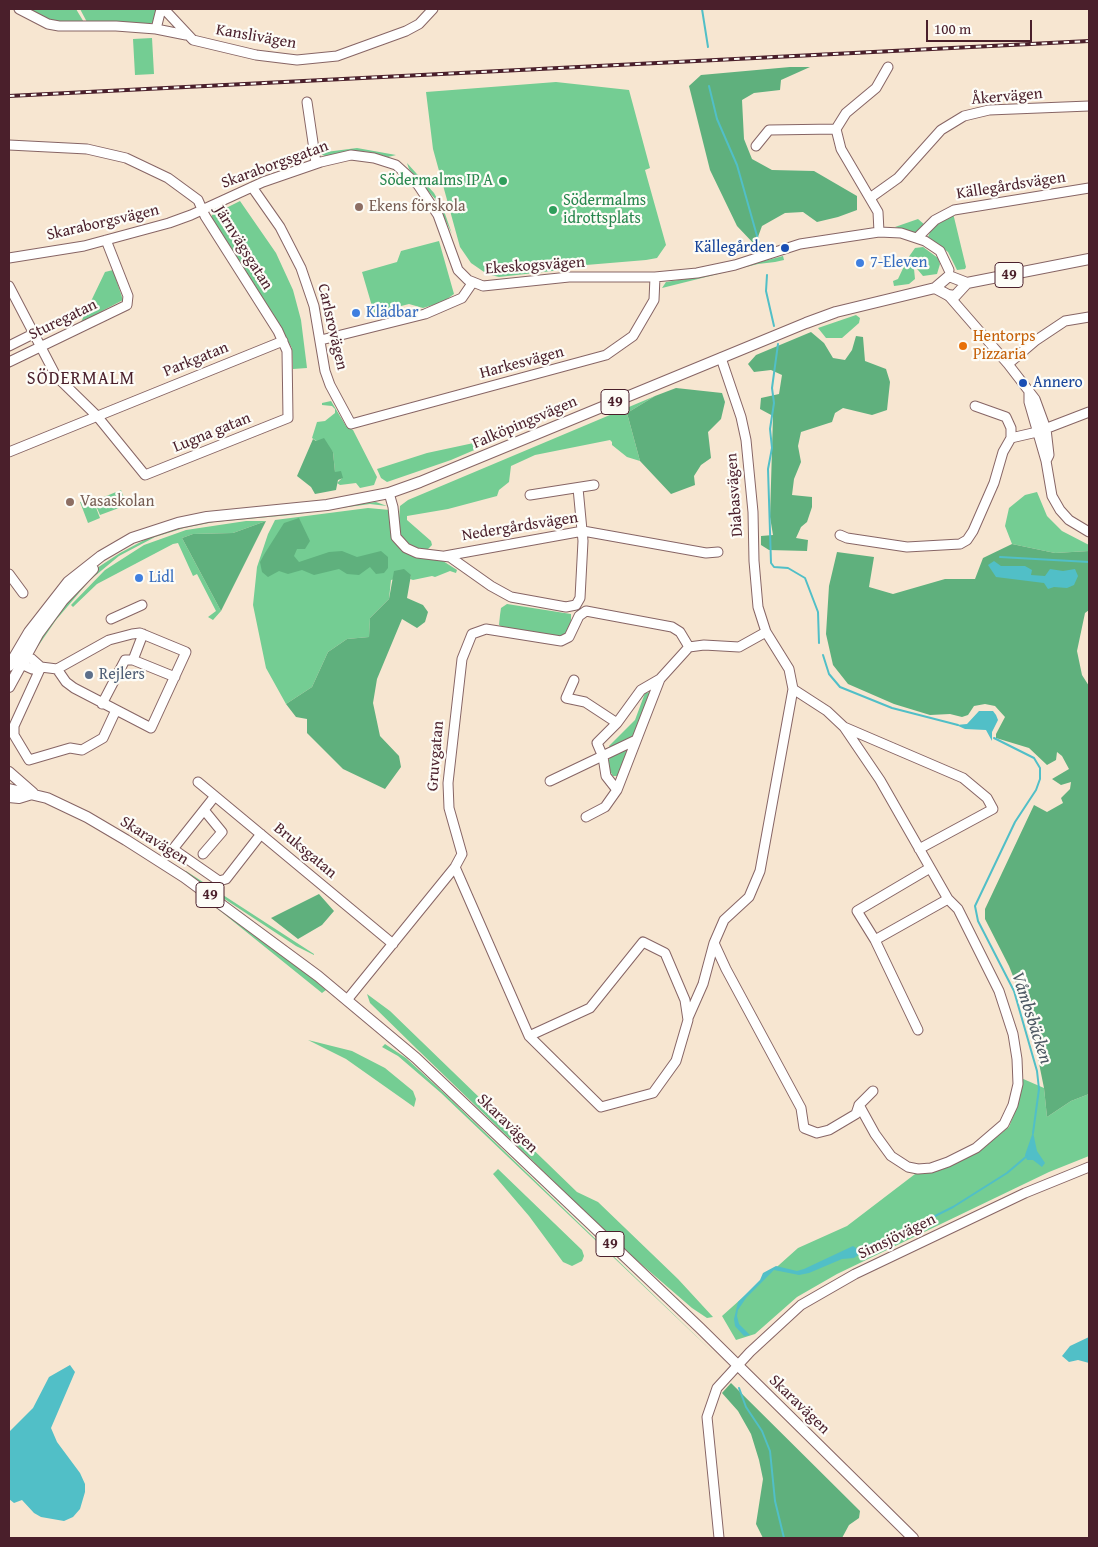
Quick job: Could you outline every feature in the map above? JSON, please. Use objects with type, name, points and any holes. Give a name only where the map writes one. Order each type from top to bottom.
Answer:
[{"type":"main road","name":"Falköpingsvägen","points":[[9,687],[20,658],[51,602],[68,582],[117,546],[132,538],[178,523],[207,517],[327,505],[389,493],[836,312],[952,285],[1089,259]]},
{"type":"main road","name":"Falköpingsvägen","points":[[9,666],[20,658]]},
{"type":"main road","name":"Skaravägen","points":[[9,772],[33,793]]},
{"type":"main road","name":"Skaravägen","points":[[9,779],[24,784]]},
{"type":"main road","name":"Skaravägen","points":[[9,789],[33,793],[87,817],[184,876],[291,954],[347,1000],[416,1058],[737,1365],[912,1538]]},
{"type":"main road","points":[[9,797],[19,798],[33,793]]},
{"type":"street","points":[[19,9],[48,24],[58,26],[116,26],[156,29],[186,35]]},
{"type":"street","points":[[156,29],[162,9]]},
{"type":"street","name":"Kanslivägen","points":[[162,9],[193,40],[256,55],[297,60],[337,56],[406,31],[428,16],[433,9]]},
{"type":"street","points":[[879,232],[879,216],[841,149],[836,129],[846,113],[879,84],[888,67]]},
{"type":"street","points":[[307,102],[316,163]]},
{"type":"street","name":"Åkervägen","points":[[870,198],[898,178],[941,130],[964,116],[989,110],[1089,106]]},
{"type":"street","points":[[756,146],[769,130],[836,129]]},
{"type":"street","name":"Järnvägsgatan","points":[[9,145],[87,149],[126,158],[168,178],[186,189],[198,200],[202,210],[283,341],[288,358],[288,418]]},
{"type":"street","name":"Skaraborgsgatan","points":[[202,210],[252,187],[336,157],[362,156],[384,160],[404,171],[431,201],[443,227],[458,270],[472,282]]},
{"type":"street","name":"Carlsrovägen","points":[[252,187],[280,227],[301,268],[314,306],[325,371],[330,385],[351,424]]},
{"type":"street","name":"Källegårdsvägen","points":[[917,238],[935,220],[954,210],[1089,188]]},
{"type":"street","name":"Skaraborgsvägen","points":[[9,258],[106,240],[202,210]]},
{"type":"street","name":"Ekeskogsvägen","points":[[321,340],[425,314],[462,298],[472,282],[483,286],[495,286],[569,277],[655,277],[717,270],[765,256],[778,255],[809,244],[854,234],[901,233],[917,238],[940,251],[952,285],[1029,392],[1029,402],[1042,430]]},
{"type":"street","name":"Sturegatan","points":[[9,362],[124,307],[128,302],[128,296],[106,240]]},
{"type":"street","name":"Harkesvägen","points":[[351,424],[606,355],[633,336],[654,300],[655,277]]},
{"type":"street","points":[[9,286],[56,376],[97,416]]},
{"type":"street","points":[[1008,364],[1054,328],[1075,318],[1089,317]]},
{"type":"street","name":"Sturegatan","points":[[9,346],[33,334]]},
{"type":"street","name":"Parkgatan","points":[[9,452],[283,341]]},
{"type":"street","name":"Diabasvägen","points":[[721,358],[742,417],[746,440],[753,512],[756,594],[766,632],[789,669],[793,689]]},
{"type":"street","points":[[840,535],[847,538],[907,547],[960,544],[967,540],[992,490],[1002,452],[1011,438],[1011,428],[1006,418],[975,406]]},
{"type":"street","points":[[1011,438],[1042,430],[1089,412]]},
{"type":"street","name":"Lugna gatan","points":[[97,416],[145,475],[288,418]]},
{"type":"street","points":[[1042,430],[1048,482],[1055,503],[1069,520],[1089,530]]},
{"type":"street","points":[[530,495],[594,485]]},
{"type":"street","points":[[578,488],[582,531],[579,609]]},
{"type":"street","points":[[389,493],[393,507],[394,532],[398,542],[417,553],[445,556],[511,597],[672,627],[680,632],[689,647]]},
{"type":"street","name":"Nedergårdsvägen","points":[[445,556],[582,531],[706,552],[718,552]]},
{"type":"street","points":[[9,574],[23,593]]},
{"type":"street","points":[[111,620],[142,605]]},
{"type":"street","name":"Gruvgatan","points":[[347,1000],[455,867],[462,854],[462,847],[448,808],[448,783],[455,703],[467,642],[475,632],[486,629],[562,641],[568,638],[579,609]]},
{"type":"street","points":[[617,790],[606,776],[597,743],[617,723],[641,690],[660,679],[689,647],[704,645],[739,646],[766,632]]},
{"type":"street","points":[[20,658],[32,669],[41,667],[58,669],[109,640],[132,634],[143,634],[186,652],[151,728],[102,704],[66,682],[58,669]]},
{"type":"street","points":[[134,660],[143,634]]},
{"type":"street","points":[[102,704],[125,660],[134,660],[175,677]]},
{"type":"street","points":[[41,667],[14,726],[14,735],[29,760],[70,748],[82,750],[103,738],[116,710]]},
{"type":"street","points":[[586,817],[605,807],[617,790],[660,679]]},
{"type":"street","points":[[574,680],[566,698],[585,702],[617,723]]},
{"type":"street","points":[[455,867],[529,1036],[601,1108],[653,1093],[676,1061],[714,943],[724,920],[749,897],[760,871],[793,689],[827,711],[844,727],[880,780],[948,899],[958,909],[999,991],[1013,1034],[1018,1059],[1018,1084],[1013,1105],[1004,1124],[976,1148],[931,1168],[918,1169],[908,1167],[891,1156],[875,1134],[859,1105]]},
{"type":"street","points":[[844,727],[963,778],[987,798],[993,809],[920,849]]},
{"type":"street","points":[[550,781],[636,740]]},
{"type":"street","name":"Bruksgatan","points":[[198,782],[393,944]]},
{"type":"street","points":[[216,796],[173,849],[219,881],[226,879],[261,834]]},
{"type":"street","points":[[204,810],[222,832],[204,854]]},
{"type":"street","points":[[918,1030],[875,940],[857,911],[930,868]]},
{"type":"street","points":[[875,940],[948,899]]},
{"type":"street","points":[[529,1036],[590,1008],[643,942],[665,954],[685,1000],[688,1020]]},
{"type":"street","points":[[714,943],[726,969],[801,1108],[804,1128],[817,1133],[829,1130],[856,1114],[859,1105],[874,1091]]},
{"type":"street","name":"Simsjövägen","points":[[719,1538],[707,1417],[717,1388],[737,1365],[801,1305],[823,1291],[1024,1193],[1089,1167]]},
{"type":"green space","points":[[26,9],[76,9],[85,24],[58,24]]},
{"type":"green space","points":[[80,9],[158,9],[155,22],[147,24],[88,24]]},
{"type":"green space","points":[[152,38],[154,74],[135,75],[133,39]]},
{"type":"green space","points":[[810,67],[781,80],[780,90],[754,93],[742,100],[744,139],[752,159],[772,170],[814,171],[857,196],[857,210],[817,222],[803,212],[785,213],[762,226],[755,245],[737,226],[710,170],[689,86],[701,75]]},
{"type":"green space","name":"Södermalms idrottsplats","points":[[556,82],[629,90],[650,168],[645,170],[666,245],[657,258],[646,260],[586,265],[579,268],[499,277],[487,274],[471,263],[460,247],[433,149],[426,92]]},
{"type":"green space","points":[[357,148],[396,155],[388,157],[370,152],[353,151],[325,156],[318,153]]},
{"type":"green space","points":[[407,163],[434,193],[444,211],[452,234],[436,200],[409,169]]},
{"type":"green space","points":[[240,201],[276,253],[293,290],[301,320],[307,368],[293,369],[292,348],[211,218],[212,215]]},
{"type":"green space","points":[[953,213],[965,269],[957,270],[948,252],[928,237],[933,225]]},
{"type":"green space","points":[[918,219],[925,225],[916,233],[895,227]]},
{"type":"green space","points":[[439,241],[454,294],[443,302],[423,308],[409,304],[374,313],[362,272],[397,262],[401,251]]},
{"type":"green space","points":[[923,247],[938,258],[940,264],[937,274],[923,276],[908,258],[915,248]]},
{"type":"green space","points":[[783,256],[784,260],[758,264],[662,288],[666,282],[711,275]]},
{"type":"green space","points":[[906,262],[914,269],[915,279],[909,284],[894,286],[893,281],[898,279]]},
{"type":"green space","points":[[113,270],[123,300],[81,322],[105,272]]},
{"type":"green space","points":[[856,315],[860,318],[859,323],[842,338],[826,338],[818,328]]},
{"type":"green space","points":[[811,332],[824,343],[833,358],[845,360],[852,350],[856,336],[863,337],[865,361],[886,369],[890,382],[887,410],[872,415],[843,408],[835,413],[832,422],[801,432],[798,446],[801,462],[794,479],[792,495],[812,497],[812,507],[807,522],[801,527],[796,538],[808,540],[807,551],[769,550],[761,545],[761,536],[773,535],[770,517],[773,416],[760,409],[761,398],[779,394],[782,375],[771,370],[754,372],[748,364],[756,355]]},
{"type":"green space","points":[[676,388],[722,393],[725,402],[721,419],[708,432],[711,458],[701,465],[694,476],[695,485],[671,494],[640,461],[627,413],[655,396]]},
{"type":"green space","points":[[655,396],[627,413],[640,461],[627,457],[612,445],[610,440],[535,455],[511,466],[509,482],[499,490],[497,496],[448,509],[407,516],[407,520],[431,541],[432,545],[426,551],[405,543],[398,532],[400,506],[408,500]]},
{"type":"green space","points":[[331,401],[346,426],[353,430],[377,477],[374,485],[360,488],[356,483],[340,485],[337,483],[342,478],[335,472],[333,452],[312,438],[317,422],[325,421],[335,413],[335,409],[332,406],[322,405],[322,403]]},
{"type":"green space","points":[[324,438],[333,452],[335,472],[341,471],[343,478],[338,480],[336,490],[315,494],[311,487],[297,476],[313,439],[316,441]]},
{"type":"green space","points":[[483,441],[479,448],[451,460],[387,482],[381,478],[377,469],[427,453]]},
{"type":"green space","points":[[121,490],[127,505],[100,515],[94,501]]},
{"type":"green space","points":[[1037,492],[1047,516],[1062,531],[1089,545],[1089,551],[1055,553],[1012,544],[1005,526],[1009,508],[1025,495]]},
{"type":"green space","points":[[92,497],[100,518],[88,523],[80,502]]},
{"type":"green space","points":[[376,502],[387,506],[370,504],[290,515],[214,522],[184,528],[155,537],[119,556],[90,580],[56,620],[34,652],[35,643],[51,619],[97,568],[150,537],[198,523]]},
{"type":"green space","points":[[368,508],[390,510],[392,538],[401,549],[409,554],[443,561],[457,570],[456,573],[450,571],[435,577],[413,580],[410,579],[411,575],[391,580],[389,599],[370,618],[369,637],[347,639],[328,652],[312,687],[286,704],[266,668],[253,605],[257,567],[268,534],[275,520]]},
{"type":"green space","points":[[299,518],[310,541],[305,549],[297,549],[294,556],[299,562],[329,552],[342,551],[357,557],[381,551],[388,557],[388,568],[384,573],[376,574],[370,567],[359,575],[347,574],[339,569],[314,575],[302,570],[288,574],[279,571],[268,577],[262,572],[260,562],[284,523]]},
{"type":"green space","points":[[246,521],[266,521],[233,533],[193,534],[182,538],[221,611],[213,620],[208,617],[216,611],[197,574],[193,576],[178,543],[97,584],[73,607],[71,605],[105,570],[144,545],[186,530]]},
{"type":"green space","points":[[266,521],[221,611],[182,538],[193,534],[233,533]]},
{"type":"green space","points":[[1012,544],[1055,553],[1089,551],[1089,610],[1085,613],[1077,651],[1082,675],[1089,686],[1089,1094],[1071,1101],[1047,1117],[1044,1088],[1030,1019],[1009,966],[985,919],[985,909],[1034,805],[1047,812],[1063,803],[1061,798],[1070,789],[1071,782],[1061,785],[1052,779],[1069,769],[1062,756],[1057,752],[1056,760],[1047,765],[1029,748],[996,738],[996,734],[1005,717],[995,706],[985,704],[974,706],[968,715],[962,717],[950,714],[930,715],[894,704],[848,684],[833,665],[826,634],[829,586],[837,552],[874,557],[869,587],[893,594],[945,579],[975,579],[983,558]]},
{"type":"green space","points":[[404,569],[411,575],[407,598],[423,605],[428,612],[425,622],[417,628],[402,619],[377,679],[373,703],[380,736],[399,756],[401,767],[385,789],[343,769],[307,733],[307,719],[296,717],[286,704],[312,687],[328,652],[347,639],[369,637],[370,618],[389,599],[394,571]]},
{"type":"green space","points":[[507,604],[571,614],[571,624],[564,635],[559,638],[502,627],[499,625],[501,608]]},
{"type":"green space","points":[[650,692],[633,737],[610,748],[609,746],[635,720],[645,693]]},
{"type":"green space","points":[[629,747],[619,776],[613,776],[607,766],[610,757]]},
{"type":"green space","points":[[186,871],[314,955],[296,946],[185,873]]},
{"type":"green space","points":[[198,893],[312,978],[326,990],[322,993]]},
{"type":"green space","points":[[319,894],[334,911],[322,925],[298,939],[271,918]]},
{"type":"green space","points":[[367,994],[390,1011],[577,1192],[598,1202],[678,1279],[713,1317],[707,1318],[692,1308],[626,1251],[370,1003]]},
{"type":"green space","points":[[308,1040],[352,1051],[385,1068],[413,1091],[416,1099],[414,1107],[346,1059]]},
{"type":"green space","points":[[385,1044],[406,1058],[445,1094],[719,1358],[441,1093],[398,1056],[382,1047]]},
{"type":"green space","points":[[1021,1078],[1044,1088],[1047,1117],[1071,1101],[1089,1094],[1089,1156],[1049,1172],[837,1274],[797,1297],[755,1334],[736,1340],[722,1316],[798,1248],[847,1226],[919,1171],[941,1170],[979,1151],[1009,1127],[1018,1104]]},
{"type":"green space","points":[[498,1169],[582,1250],[584,1256],[582,1261],[572,1266],[563,1262],[529,1216],[493,1174]]},
{"type":"green space","points":[[731,1383],[860,1511],[859,1518],[849,1525],[842,1538],[763,1538],[756,1524],[763,1479],[751,1434],[738,1411],[722,1393]]},
{"type":"water","points":[[994,561],[1001,566],[1025,566],[1032,570],[1031,575],[1045,576],[1050,569],[1063,571],[1075,569],[1078,576],[1074,585],[1067,588],[1054,587],[1048,589],[1044,583],[996,577],[988,565]]},
{"type":"water","points":[[979,711],[993,711],[996,715],[998,720],[992,732],[992,741],[986,730],[965,729],[956,725],[967,724]]},
{"type":"water","points":[[1033,1132],[1037,1151],[1045,1163],[1042,1167],[1033,1160],[1027,1160],[1025,1155]]},
{"type":"water","points":[[853,1246],[859,1250],[858,1255],[854,1258],[842,1259],[809,1273],[799,1275],[774,1270],[746,1298],[738,1310],[739,1324],[750,1335],[744,1336],[735,1326],[734,1319],[738,1302],[760,1280],[763,1273],[776,1266],[797,1271],[804,1269]]},
{"type":"water","points":[[1089,1337],[1089,1363],[1078,1360],[1069,1362],[1062,1356],[1070,1346]]},
{"type":"water","points":[[70,1365],[75,1372],[51,1428],[57,1442],[80,1473],[85,1484],[85,1492],[80,1509],[73,1517],[64,1521],[41,1517],[34,1513],[22,1500],[14,1503],[9,1499],[9,1432],[33,1408],[49,1377]]},
{"type":"waterway","points":[[702,9],[708,47]]},
{"type":"waterway","points":[[709,86],[717,119],[737,165],[759,243]]},
{"type":"waterway","points":[[767,275],[766,291],[774,326]]},
{"type":"waterway","points":[[778,344],[772,388],[774,403],[770,429],[772,448],[768,469],[771,563],[774,567],[788,568],[805,578],[818,612],[819,643]]},
{"type":"waterway","points":[[1000,557],[1089,562]]},
{"type":"waterway","name":"Våmbsbäcken","points":[[823,655],[829,674],[840,687],[892,708],[958,725]]},
{"type":"waterway","name":"Våmbsbäcken","points":[[994,738],[1034,758],[1040,768],[1040,779],[1036,790],[1015,822],[975,906],[978,921],[1014,991],[1037,1071],[1039,1089],[1033,1133]]},
{"type":"waterway","name":"Våmbsbäcken","points":[[857,1250],[907,1230],[953,1207],[1007,1173],[1027,1156]]},
{"type":"waterway","points":[[739,1388],[746,1407],[762,1431],[770,1451],[775,1501],[784,1538]]},
{"type":"railway","points":[[9,96],[1089,41]]},
{"type":"place","name":"Södermalms IP A","points":[[503,181]]},
{"type":"place","name":"Ekens förskola","points":[[359,207]]},
{"type":"place","name":"Södermalms idrottsplats","points":[[553,210]]},
{"type":"place","name":"Källegården","points":[[785,248]]},
{"type":"place","name":"7-Eleven","points":[[860,263]]},
{"type":"place","name":"Klädbar","points":[[356,313]]},
{"type":"place","name":"Hentorps Pizzaria","points":[[963,346]]},
{"type":"place","name":"Annero","points":[[1023,383]]},
{"type":"place","name":"Vasaskolan","points":[[70,502]]},
{"type":"place","name":"Lidl","points":[[139,578]]},
{"type":"place","name":"Rejlers","points":[[89,675]]},
{"type":"district","name":"SÖDERMALM","points":[[81,379]]}]
